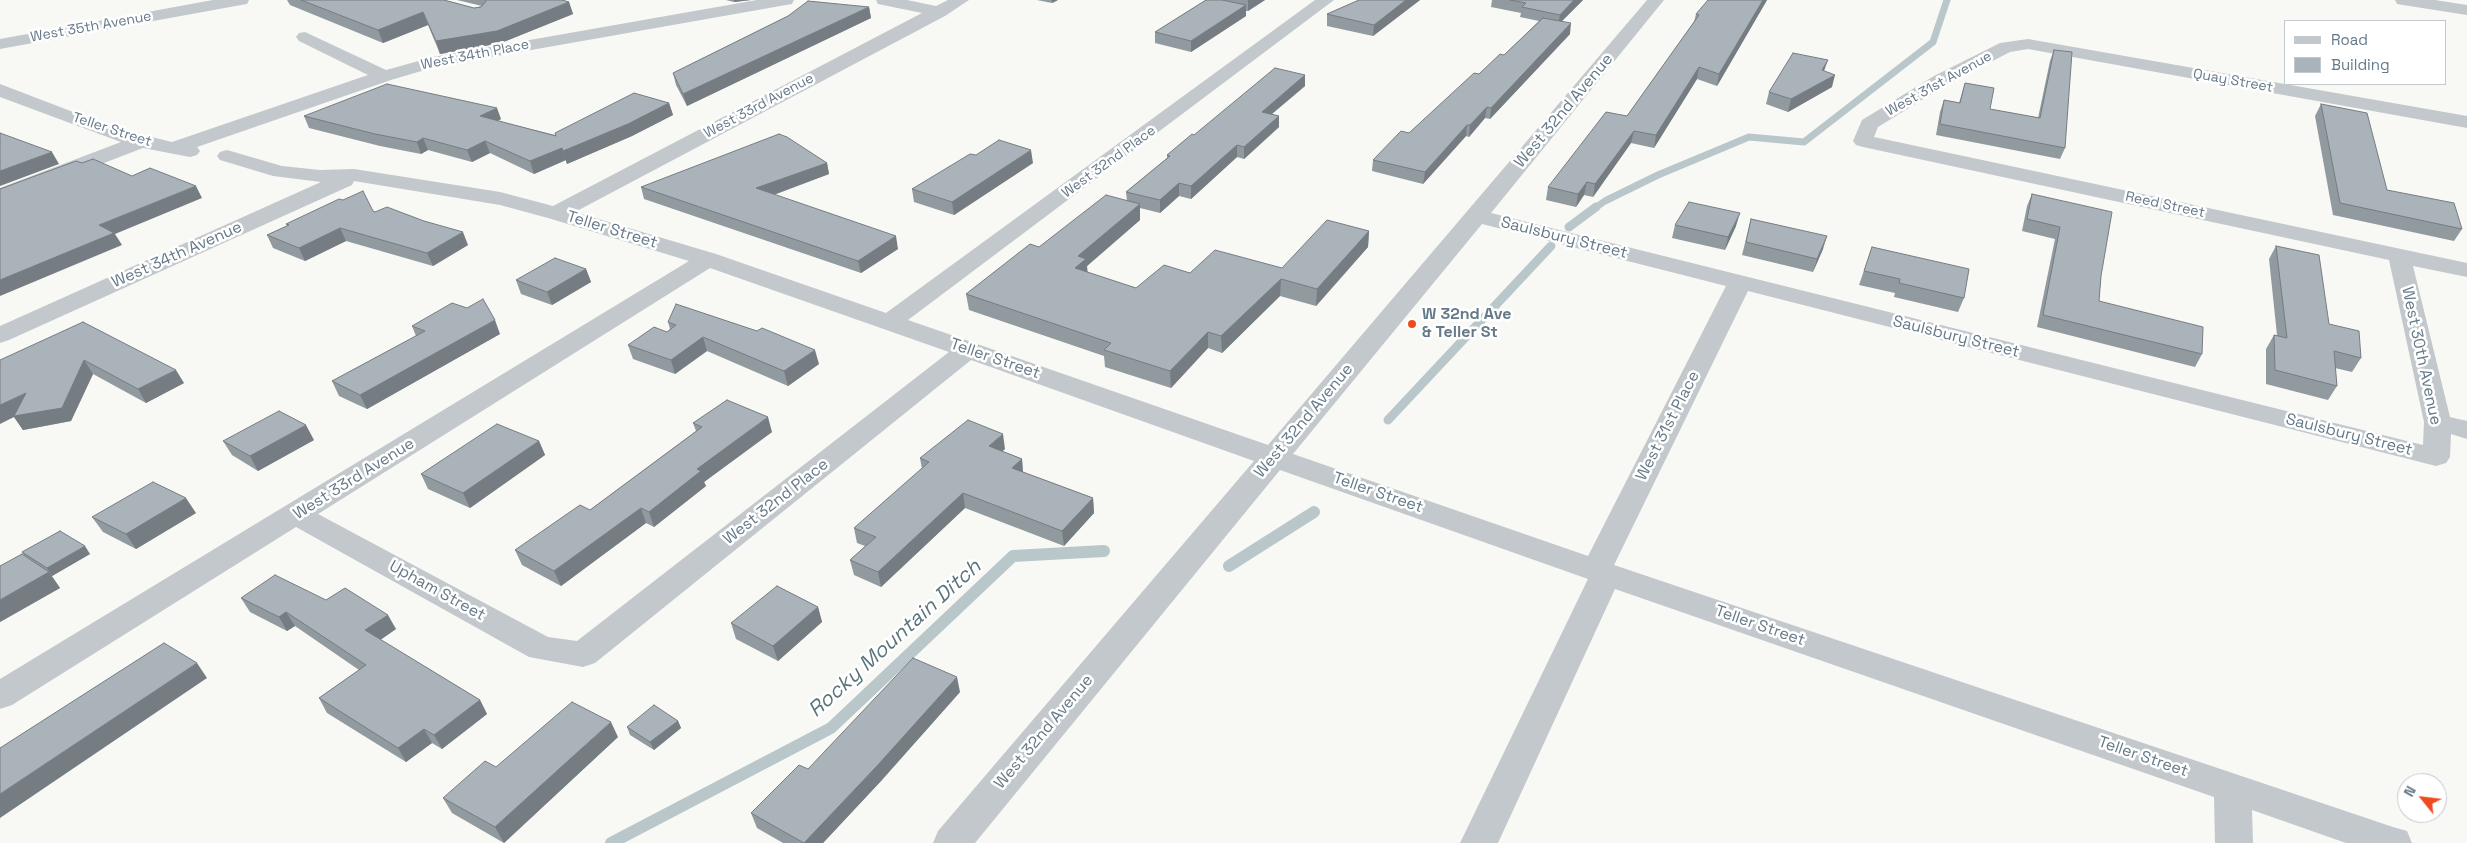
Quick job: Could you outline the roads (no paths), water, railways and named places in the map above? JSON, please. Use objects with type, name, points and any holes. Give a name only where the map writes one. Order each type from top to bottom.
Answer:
[{"type":"street","name":"West 35th Avenue","points":[[0,44],[218,2],[241,0]]},
{"type":"street","name":"West 34th Place","points":[[173,148],[384,76],[455,57],[786,0]]},
{"type":"street","points":[[884,0],[939,12]]},
{"type":"street","name":"West 33rd Avenue","points":[[556,213],[961,0]]},
{"type":"street","name":"West 32nd Place","points":[[890,322],[1326,0]]},
{"type":"street","name":"West 32nd Avenue","points":[[952,843],[1656,0]]},
{"type":"street","points":[[2403,0],[2446,3],[2467,10]]},
{"type":"street","points":[[305,37],[384,76]]},
{"type":"street","name":"Quay Street","points":[[2028,44],[2467,122]]},
{"type":"street","name":"West 31st Avenue","points":[[1863,141],[1869,124],[1941,80],[2006,47],[2028,44]]},
{"type":"street","name":"Teller Street","points":[[0,90],[108,132],[141,142],[227,156],[280,172],[320,176],[354,175],[500,199],[556,213],[708,259],[1601,572],[2392,843]]},
{"type":"street","name":"Reed Street","points":[[1863,141],[2467,270]]},
{"type":"street","points":[[0,196],[141,142]]},
{"type":"street","name":"West 34th Avenue","points":[[0,335],[354,175]]},
{"type":"street","name":"Saulsbury Street","points":[[1477,216],[2436,457]]},
{"type":"street","name":"West 30th Avenue","points":[[2399,255],[2438,422],[2436,457]]},
{"type":"street","name":"West 33rd Avenue","points":[[0,696],[297,515],[708,259]]},
{"type":"street","name":"West 31st Place","points":[[1479,843],[1601,572],[1740,283]]},
{"type":"street","name":"West 32nd Place","points":[[583,654],[969,349]]},
{"type":"street","points":[[2438,422],[2467,430]]},
{"type":"street","name":"Upham Street","points":[[297,515],[540,648],[583,654]]},
{"type":"street","points":[[2232,788],[2234,843]]},
{"type":"waterway","name":"Rocky Mountain Ditch","points":[[1595,208],[1605,201],[1658,175],[1749,137],[1804,142],[1933,42],[1947,0]]},
{"type":"waterway","name":"Rocky Mountain Ditch","points":[[1569,227],[1596,207]]},
{"type":"waterway","name":"Rocky Mountain Ditch","points":[[1388,420],[1551,246]]},
{"type":"waterway","name":"Rocky Mountain Ditch","points":[[1229,566],[1314,512]]},
{"type":"waterway","name":"Rocky Mountain Ditch","points":[[611,843],[831,728],[1013,556],[1104,551]]},
{"type":"place","name":"W 32nd Ave & Teller St","points":[[1412,324]]}]
